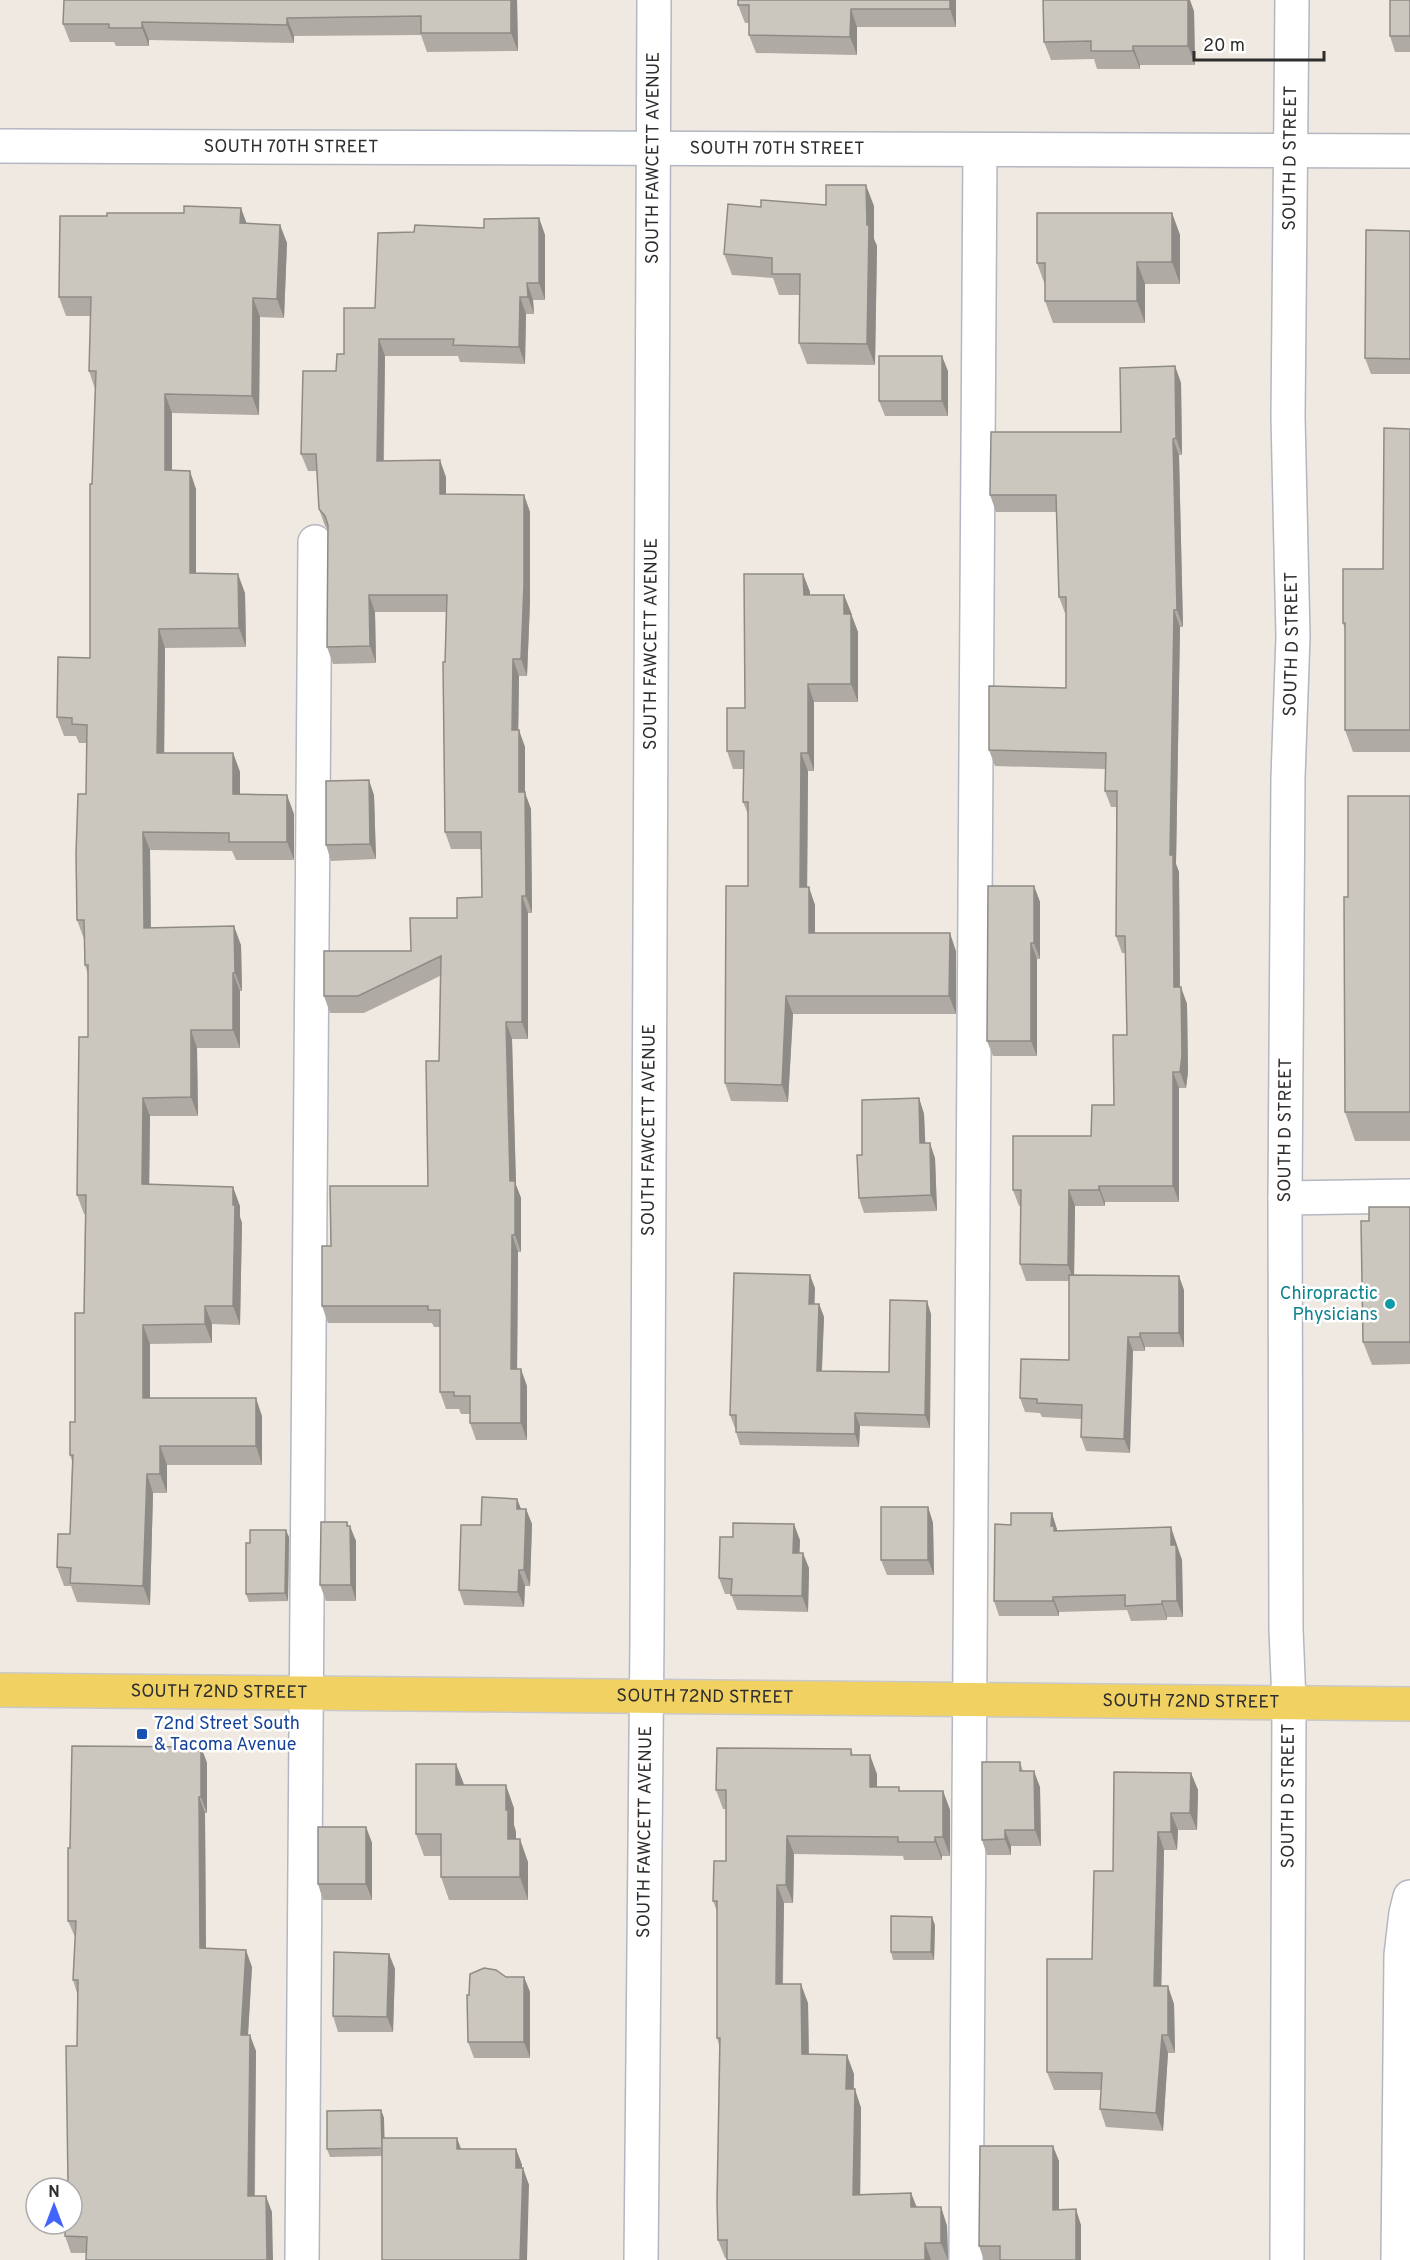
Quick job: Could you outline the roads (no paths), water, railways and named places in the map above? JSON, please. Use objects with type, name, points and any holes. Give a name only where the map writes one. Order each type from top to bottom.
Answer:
[{"type":"main road","name":"SOUTH 72ND STREET","points":[[0,1690],[1410,1704]]},
{"type":"street","name":"SOUTH FAWCETT AVENUE","points":[[641,2260],[654,0]]},
{"type":"street","name":"SOUTH D STREET","points":[[1287,2260],[1289,1702],[1286,1629],[1285,1198],[1288,778],[1293,636],[1288,417],[1292,0]]},
{"type":"street","name":"SOUTH 70TH STREET","points":[[0,146],[1410,151]]},
{"type":"street","points":[[966,2260],[980,150]]},
{"type":"street","points":[[302,2260],[315,542]]},
{"type":"street","points":[[1285,1198],[1410,1196]]},
{"type":"street","points":[[1398,2260],[1401,1955],[1410,1897]]},
{"type":"place","name":"Chiropractic Physicians","points":[[1390,1304]]},
{"type":"place","name":"72nd Street South & Tacoma Avenue","points":[[142,1734]]}]
